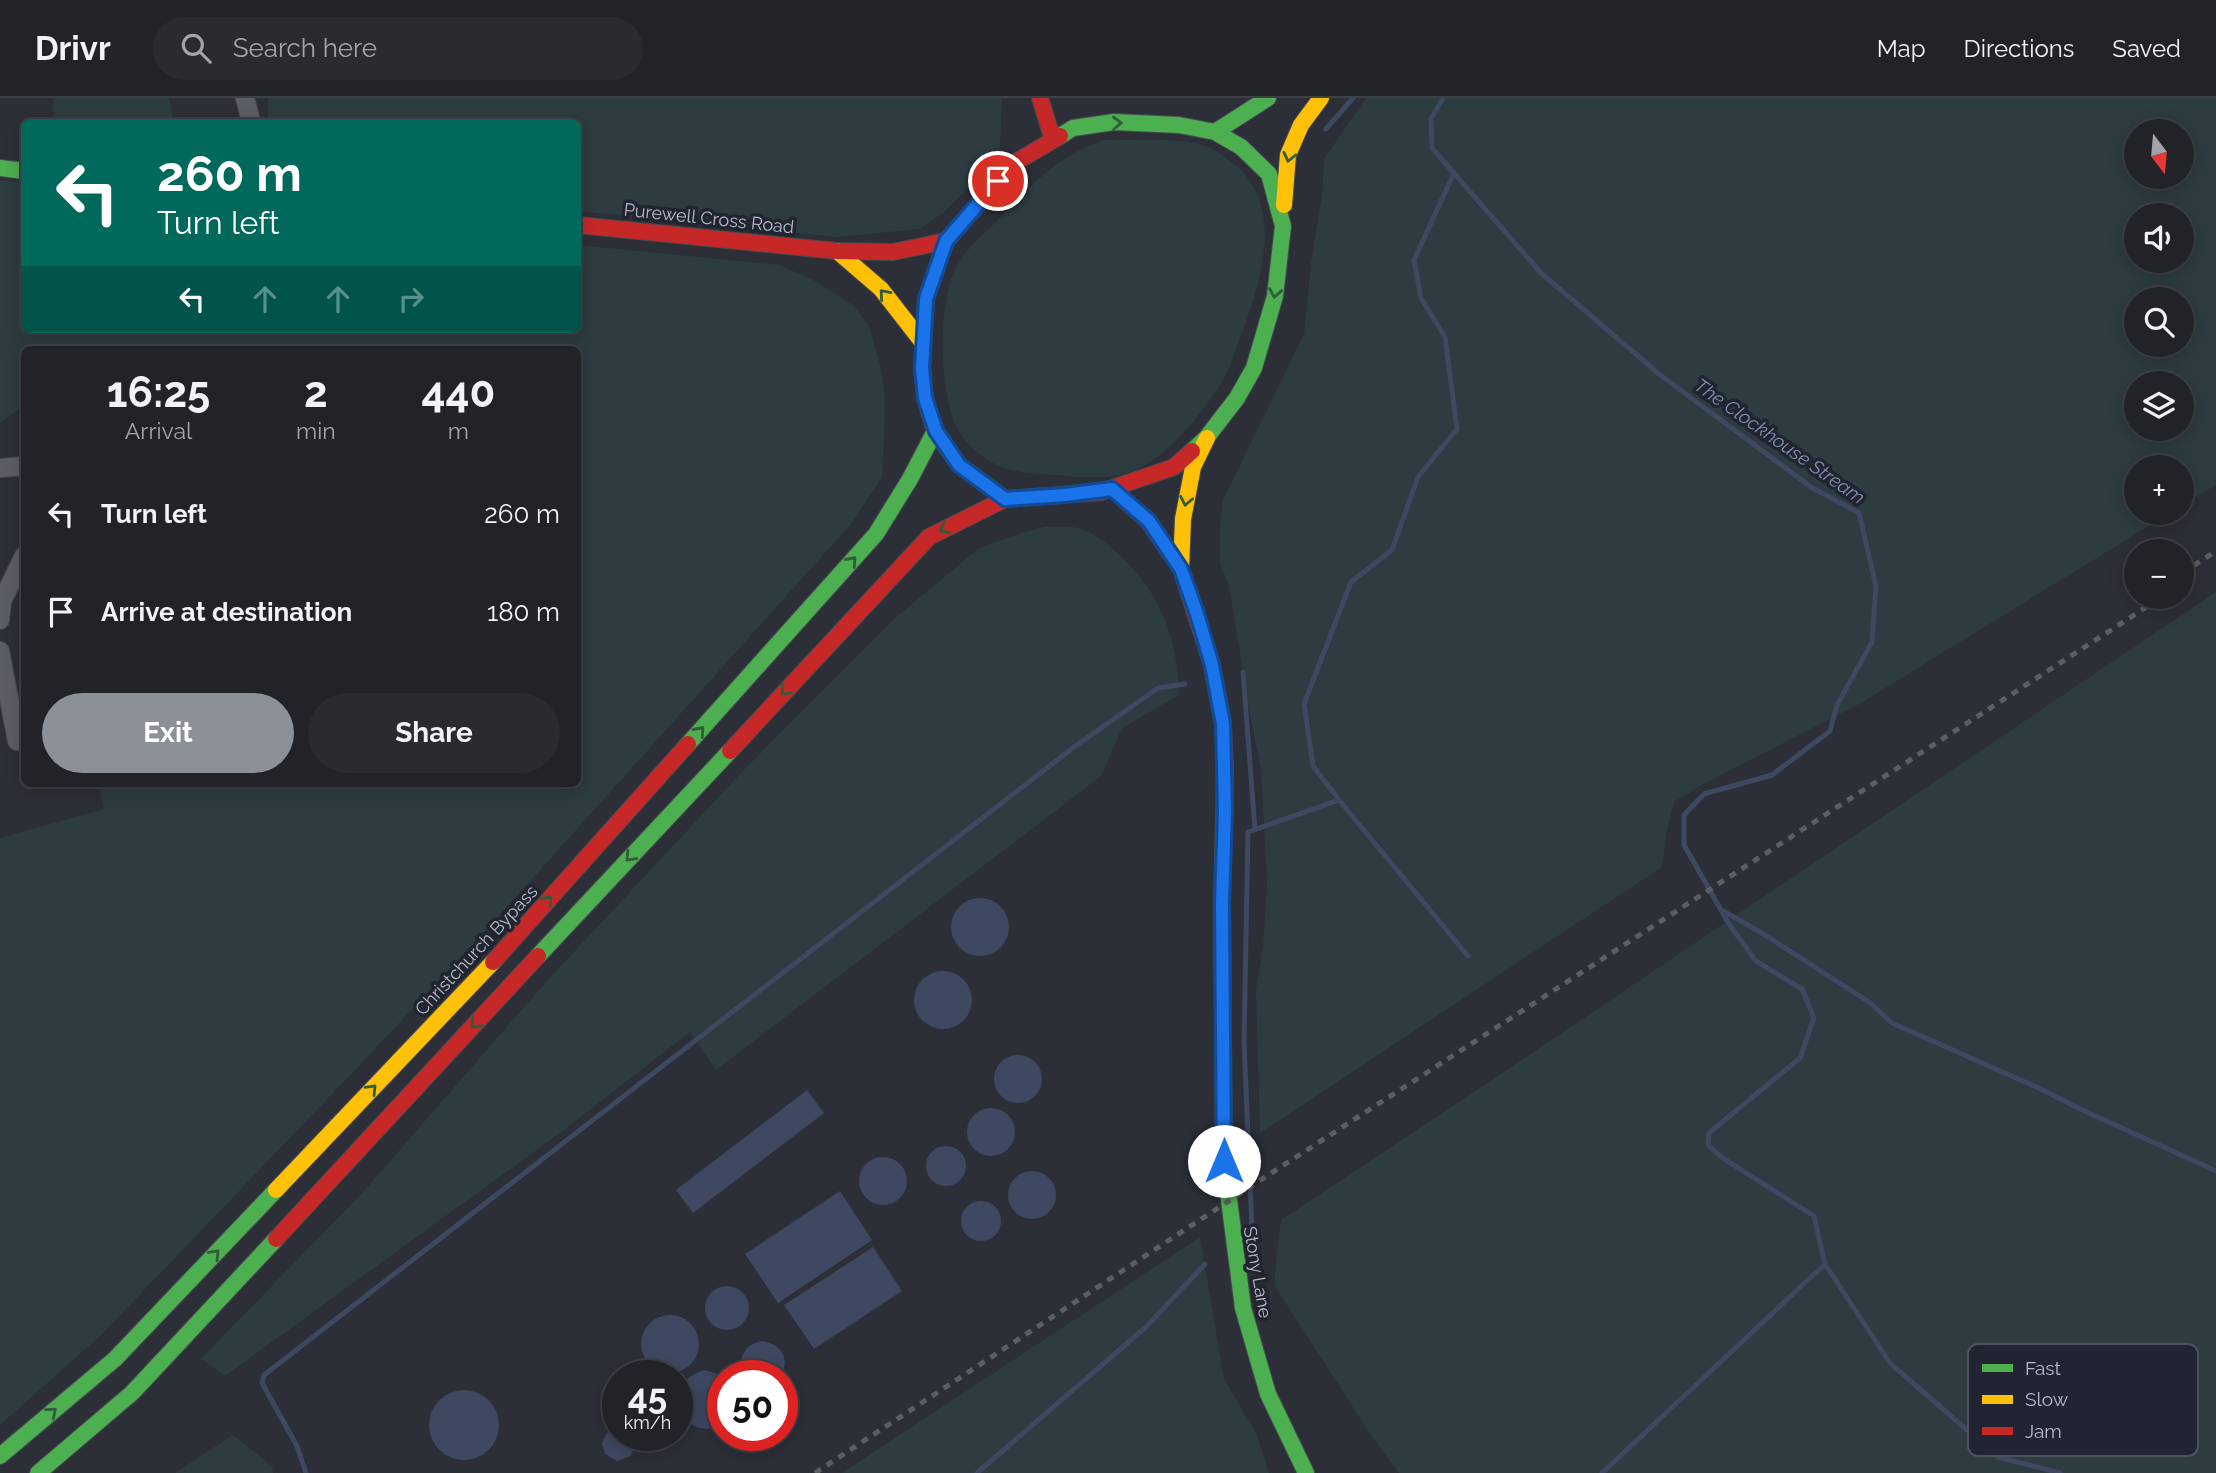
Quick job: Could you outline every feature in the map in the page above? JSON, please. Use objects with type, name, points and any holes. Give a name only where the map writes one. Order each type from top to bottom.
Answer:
[{"type":"main road","points":[[1040,98],[1053,140]]},
{"type":"main road","points":[[1215,132],[1268,98]]},
{"type":"main road","points":[[38,1473],[132,1393],[929,537],[1005,499],[1112,489],[1174,467],[1207,437],[1237,398],[1254,368],[1275,296],[1287,155],[1301,125],[1321,98]]},
{"type":"main road","points":[[1005,499],[959,465],[936,431],[925,398],[923,343],[926,299],[946,241],[1016,162],[1073,128],[1114,122],[1179,125],[1215,132],[1241,147],[1269,174],[1283,226]]},
{"type":"main road","points":[[0,169],[21,171]]},
{"type":"main road","name":"Purewell Cross Road","points":[[581,225],[837,251],[893,252],[946,241]]},
{"type":"main road","points":[[837,251],[881,289],[923,343]]},
{"type":"main road","name":"Christchurch Bypass","points":[[0,1456],[115,1359],[503,951],[876,534],[936,431]]},
{"type":"main road","name":"Stony Lane","points":[[1181,569],[1183,520],[1193,467],[1207,437]]},
{"type":"main road","name":"Stony Lane","points":[[1112,489],[1149,521],[1181,569],[1212,665],[1223,724],[1224,1161],[1230,1221],[1242,1308],[1268,1394],[1306,1473]]},
{"type":"street","points":[[245,98],[250,119]]},
{"type":"street","points":[[0,468],[21,466]]},
{"type":"street","points":[[0,620],[2,601],[21,562]]},
{"type":"street","points":[[0,651],[14,742]]},
{"type":"shaded area","points":[[53,98],[169,98],[173,119],[54,119]]},
{"type":"shaded area","points":[[268,98],[1002,98],[1000,148],[971,185],[943,213],[919,229],[838,237],[581,211],[581,119],[268,119]]},
{"type":"shaded area","points":[[1366,98],[2216,98],[2216,485],[2194,498],[2194,455],[2124,455],[2124,525],[2150,525],[1861,703],[1674,802],[1662,867],[1260,1133],[1256,990],[1263,947],[1267,884],[1261,769],[1229,585],[1220,564],[1220,529],[1223,500],[1304,334],[1311,263],[1322,194],[1324,159]]},
{"type":"shaded area","points":[[1104,140],[1170,140],[1209,147],[1249,179],[1259,199],[1264,222],[1264,246],[1261,270],[1248,317],[1231,363],[1216,390],[1184,432],[1146,465],[1123,474],[1094,478],[1028,473],[1003,468],[983,457],[970,445],[956,426],[950,410],[944,369],[943,323],[951,282],[957,266],[970,248],[1032,185],[1072,155]]},
{"type":"shaded area","points":[[0,180],[21,183],[21,333],[581,333],[581,245],[780,265],[815,281],[854,306],[869,326],[880,365],[885,397],[882,477],[851,524],[480,937],[356,1069],[100,1336],[0,1425],[0,838],[104,809],[100,787],[581,787],[581,346],[21,346],[21,407],[0,423]]},
{"type":"shaded area","points":[[1044,527],[1072,527],[1086,531],[1100,539],[1128,563],[1159,607],[1173,648],[1179,695],[1122,728],[1101,776],[716,1070],[690,1032],[560,1133],[225,1376],[201,1359],[364,1191],[545,983],[739,775],[894,619],[978,549]]},
{"type":"shaded area","points":[[2216,592],[2216,1473],[1399,1473],[1371,1435],[1274,1285],[1281,1220]]},
{"type":"shaded area","points":[[1200,1237],[1224,1379],[1257,1435],[1269,1473],[842,1473]]},
{"type":"shaded area","points":[[233,1435],[272,1466],[273,1473],[175,1473]]},
{"type":"water","points":[[974,898],[986,898],[1001,906],[1009,921],[1009,933],[1001,948],[986,956],[974,956],[959,948],[951,933],[951,921],[959,906]]},
{"type":"water","points":[[937,971],[949,971],[964,979],[972,994],[972,1006],[964,1021],[949,1029],[937,1029],[922,1021],[914,1006],[914,994],[922,979]]},
{"type":"water","points":[[1018,1055],[1035,1062],[1042,1079],[1035,1096],[1018,1103],[1001,1096],[994,1079],[1001,1062]]},
{"type":"water","points":[[807,1090],[824,1113],[693,1213],[676,1190]]},
{"type":"water","points":[[991,1108],[1008,1115],[1015,1132],[1008,1149],[991,1156],[974,1149],[967,1132],[974,1115]]},
{"type":"water","points":[[946,1146],[960,1152],[966,1166],[960,1180],[946,1186],[932,1180],[926,1166],[932,1152]]},
{"type":"water","points":[[883,1157],[900,1164],[907,1181],[900,1198],[883,1205],[866,1198],[859,1181],[866,1164]]},
{"type":"water","points":[[1032,1171],[1049,1178],[1056,1195],[1049,1212],[1032,1219],[1015,1212],[1008,1195],[1015,1178]]},
{"type":"water","points":[[840,1191],[872,1240],[778,1303],[745,1254]]},
{"type":"water","points":[[981,1201],[995,1207],[1001,1221],[995,1235],[981,1241],[967,1235],[961,1221],[967,1207]]},
{"type":"water","points":[[873,1247],[902,1291],[814,1349],[784,1305]]},
{"type":"water","points":[[727,1286],[742,1293],[749,1308],[742,1323],[727,1330],[712,1323],[705,1308],[712,1293]]},
{"type":"water","points":[[664,1315],[676,1315],[691,1323],[699,1338],[699,1350],[693,1362],[646,1360],[641,1350],[641,1338],[649,1323]]},
{"type":"water","points":[[762,1341],[774,1345],[779,1348],[784,1360],[742,1360],[747,1349]]},
{"type":"water","points":[[707,1371],[707,1429],[693,1425],[693,1376]]},
{"type":"water","points":[[464,1390],[489,1400],[499,1425],[489,1450],[464,1460],[439,1450],[429,1425],[439,1400]]},
{"type":"water","points":[[604,1451],[633,1451],[631,1456],[617,1461]]},
{"type":"waterway","points":[[1326,129],[1353,98]]},
{"type":"waterway","name":"The Clockhouse Stream","points":[[1443,98],[1431,119],[1432,148],[1541,273],[1659,374],[1811,487],[1859,513],[1876,586],[1872,642],[1837,705],[1830,731],[1772,775],[1704,794],[1684,815],[1684,845],[1729,924],[1756,961],[1802,989],[1814,1018],[1800,1058],[1709,1133],[1708,1145],[1721,1157],[1814,1216],[1825,1264],[1890,1363],[1968,1431]]},
{"type":"waterway","points":[[1252,1229],[1244,1042],[1248,832],[1339,800],[1313,766],[1304,704],[1351,582],[1392,550],[1418,477],[1457,429],[1445,337],[1421,298],[1414,260],[1454,173]]},
{"type":"waterway","points":[[1243,672],[1255,830]]},
{"type":"waterway","points":[[306,1473],[297,1446],[262,1383],[264,1375],[1074,747],[1158,688],[1185,684]]},
{"type":"waterway","points":[[1339,800],[1468,956]]},
{"type":"waterway","points":[[1723,911],[1869,1002],[1892,1023],[2216,1171]]},
{"type":"waterway","points":[[977,1473],[1146,1327],[1205,1264]]},
{"type":"waterway","points":[[1602,1473],[1825,1264]]},
{"type":"waterway","name":"The Clockhouse Stream","points":[[1997,1456],[2060,1473]]},
{"type":"railway","points":[[2194,565],[2216,551]]},
{"type":"railway","points":[[815,1473],[1256,1183],[2143,609]]},
{"type":"traffic: fast","points":[[1215,132],[1268,98]]},
{"type":"traffic: fast","points":[[1060,136],[1073,128],[1114,122],[1179,125],[1215,132],[1241,147],[1269,174],[1283,226],[1275,296],[1254,368],[1237,398],[1207,437],[1192,451]]},
{"type":"traffic: fast","points":[[0,168],[21,171]]},
{"type":"traffic: fast","points":[[688,744],[876,534],[910,479],[935,431]]},
{"type":"traffic: fast","points":[[538,956],[730,751]]},
{"type":"traffic: fast","points":[[1223,1041],[1224,1161],[1243,1308],[1268,1394],[1306,1473]]},
{"type":"traffic: fast","points":[[0,1456],[115,1359],[276,1190]]},
{"type":"traffic: fast","points":[[38,1473],[132,1393],[276,1239]]},
{"type":"traffic: slow","points":[[1284,205],[1288,155],[1301,125],[1321,98]]},
{"type":"traffic: slow","points":[[837,251],[881,289],[923,343]]},
{"type":"traffic: slow","points":[[1181,569],[1183,519],[1193,467],[1207,438]]},
{"type":"traffic: slow","points":[[276,1190],[493,962]]},
{"type":"traffic: jam","points":[[1040,98],[1053,140]]},
{"type":"traffic: jam","points":[[1005,499],[959,465],[935,431],[925,398],[922,368],[926,299],[946,241],[1016,162],[1060,136]]},
{"type":"traffic: jam","points":[[581,225],[837,251],[893,252],[946,241]]},
{"type":"traffic: jam","points":[[730,751],[929,537],[1005,499],[1101,492],[1174,467],[1192,451]]},
{"type":"traffic: jam","points":[[1112,489],[1148,521],[1181,569],[1212,665],[1223,724],[1225,769],[1223,1041]]},
{"type":"traffic: jam","points":[[493,962],[688,744]]},
{"type":"traffic: jam","points":[[276,1239],[538,956]]},
{"type":"route","points":[[998,181],[946,241],[926,299],[922,368],[925,398],[936,431],[959,465],[1005,499],[1112,489],[1149,521],[1181,569],[1212,665],[1223,724],[1224,1161]]}]
